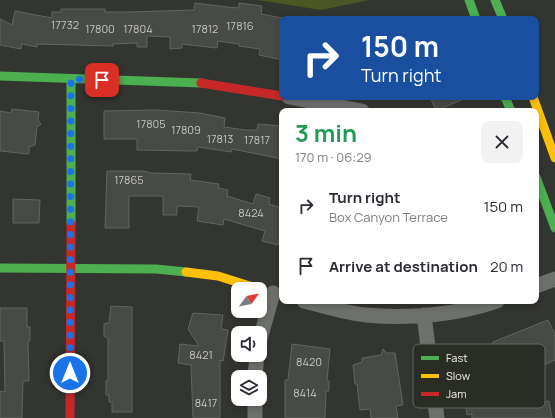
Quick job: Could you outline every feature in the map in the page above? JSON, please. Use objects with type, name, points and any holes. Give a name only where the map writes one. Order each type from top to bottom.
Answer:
[{"type":"street","points":[[469,0],[475,16]]},
{"type":"street","points":[[495,0],[502,16]]},
{"type":"street","points":[[0,76],[71,79],[165,80],[211,84],[279,95]]},
{"type":"street","points":[[70,418],[71,79]]},
{"type":"street","points":[[305,100],[346,108]]},
{"type":"street","points":[[539,114],[555,158]]},
{"type":"street","points":[[539,184],[555,228]]},
{"type":"street","points":[[0,268],[164,270],[218,276],[269,292],[262,326]]},
{"type":"street","points":[[539,285],[555,279]]},
{"type":"street","points":[[317,304],[366,315],[388,316],[424,315],[460,311],[486,304]]},
{"type":"street","points":[[424,315],[428,344]]},
{"type":"street","points":[[255,406],[255,418]]},
{"type":"street","points":[[436,408],[437,418]]},
{"type":"green space","points":[[258,0],[369,0],[321,10]]},
{"type":"building","points":[[195,3],[239,8],[239,3],[262,6],[261,14],[279,17],[279,59],[259,55],[260,49],[218,41],[217,48],[182,44],[182,48],[170,49],[170,37],[147,36],[147,47],[137,47],[137,43],[113,44],[113,46],[37,44],[37,47],[22,44],[21,49],[0,45],[0,19],[12,25],[15,11],[52,18],[52,12],[61,12],[61,9],[105,9],[105,12],[194,10]]},
{"type":"building","points":[[431,100],[461,100],[443,108],[435,108]]},
{"type":"building","points":[[12,109],[39,112],[38,120],[41,124],[37,127],[35,145],[29,147],[29,154],[0,151],[0,111],[11,113]]},
{"type":"building","points":[[155,110],[200,113],[225,118],[224,127],[246,130],[257,130],[258,124],[279,126],[279,158],[232,149],[231,152],[198,147],[197,151],[137,150],[137,139],[104,139],[104,111]]},
{"type":"building","points":[[107,171],[144,171],[151,173],[191,174],[190,180],[219,184],[218,188],[228,190],[227,196],[253,204],[256,194],[270,198],[269,204],[279,207],[278,245],[262,241],[265,231],[224,219],[223,225],[197,221],[199,207],[177,206],[177,215],[163,215],[163,196],[129,196],[129,228],[105,228]]},
{"type":"building","points":[[13,199],[40,200],[39,223],[13,223]]},
{"type":"building","points":[[111,306],[132,307],[132,412],[112,412],[112,402],[109,402],[109,395],[106,395],[106,381],[108,381],[108,338],[104,336],[104,325],[105,323],[109,323]]},
{"type":"building","points":[[0,308],[27,308],[27,327],[30,327],[30,341],[28,341],[29,381],[23,381],[22,418],[0,418],[0,391],[5,392],[4,341],[0,341]]},
{"type":"building","points":[[193,313],[223,315],[221,329],[228,330],[223,361],[220,360],[220,418],[193,418],[191,365],[178,363],[180,344],[199,346],[188,329]]},
{"type":"building","points":[[548,320],[555,334],[555,360],[545,365],[545,344],[493,344],[493,342]]},
{"type":"building","points":[[292,344],[330,349],[327,381],[329,381],[329,391],[326,391],[325,418],[285,418],[285,380],[288,380]]},
{"type":"building","points":[[383,349],[387,353],[395,353],[403,405],[396,406],[398,418],[371,418],[370,409],[360,410],[353,365],[362,362],[362,358],[381,355]]},
{"type":"building","points":[[549,401],[552,418],[472,418],[472,414],[467,415],[466,408],[545,408],[545,402]]},
{"type":"traffic: fast","points":[[469,0],[475,16]]},
{"type":"traffic: fast","points":[[495,0],[502,16]]},
{"type":"traffic: fast","points":[[0,76],[201,83]]},
{"type":"traffic: fast","points":[[71,79],[71,224]]},
{"type":"traffic: fast","points":[[506,100],[510,108]]},
{"type":"traffic: fast","points":[[539,185],[555,228]]},
{"type":"traffic: fast","points":[[0,268],[156,269],[186,272]]},
{"type":"traffic: slow","points":[[534,100],[537,108]]},
{"type":"traffic: slow","points":[[539,114],[555,158]]},
{"type":"traffic: slow","points":[[186,272],[218,276],[237,282]]},
{"type":"traffic: jam","points":[[201,83],[279,96]]},
{"type":"traffic: jam","points":[[70,418],[71,224]]},
{"type":"route","points":[[70,373],[71,79],[102,80]]}]
